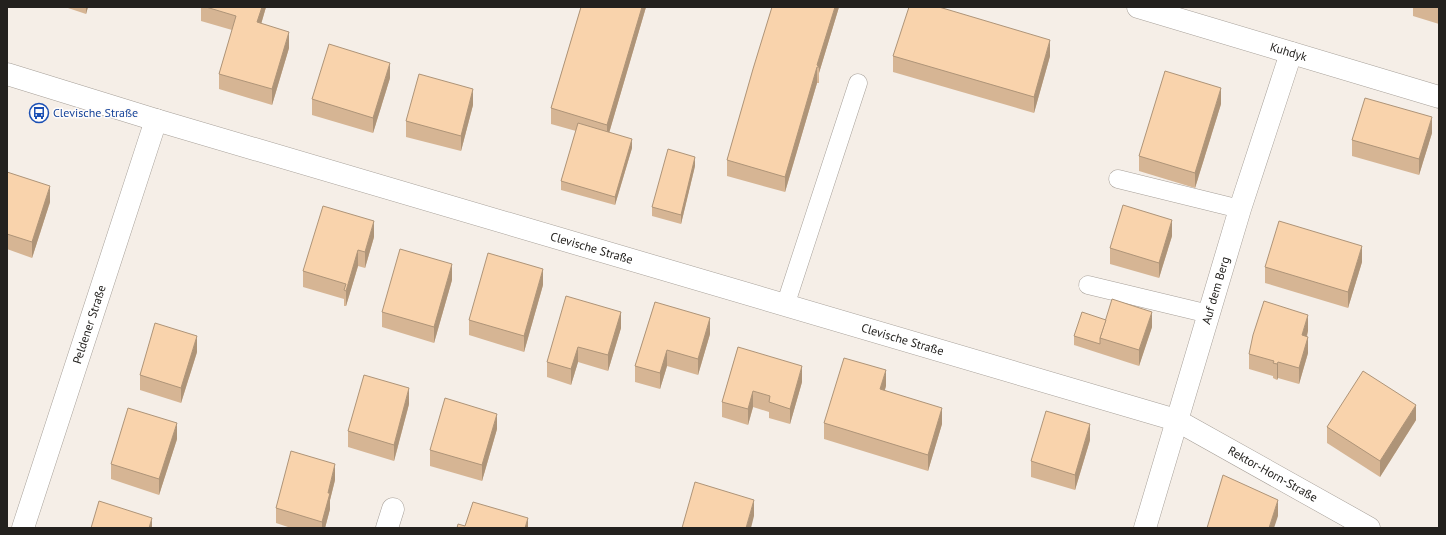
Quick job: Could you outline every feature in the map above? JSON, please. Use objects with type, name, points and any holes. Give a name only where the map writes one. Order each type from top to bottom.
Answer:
[{"type":"street","name":"Kuhdyk","points":[[1138,7],[1439,97]]},
{"type":"street","name":"Auf dem Berg","points":[[1145,528],[1240,209],[1291,53]]},
{"type":"street","name":"Clevische Straße","points":[[7,74],[156,120],[1176,420]]},
{"type":"street","name":"Peldener Straße","points":[[23,528],[156,120]]},
{"type":"street","name":"Rektor-Horn-Straße","points":[[1176,420],[1369,528]]},
{"type":"lane","points":[[785,306],[858,83]]},
{"type":"lane","points":[[1118,179],[1240,209]]},
{"type":"lane","points":[[1088,285],[1209,314]]},
{"type":"building","points":[[206,7],[262,7],[257,22],[289,32],[272,89],[219,74],[236,16]]},
{"type":"building","points":[[581,7],[642,7],[607,125],[551,108]]},
{"type":"building","points":[[772,7],[835,7],[817,65],[819,67],[817,67],[785,177],[727,160]]},
{"type":"building","points":[[909,7],[939,7],[1050,40],[1034,97],[893,56]]},
{"type":"building","points":[[329,44],[390,63],[373,118],[312,99]]},
{"type":"building","points":[[1165,71],[1221,88],[1195,173],[1139,156]]},
{"type":"building","points":[[419,74],[473,89],[461,136],[406,121]]},
{"type":"building","points":[[1365,98],[1432,117],[1419,159],[1352,140]]},
{"type":"building","points":[[578,123],[632,139],[615,197],[561,181]]},
{"type":"building","points":[[668,149],[695,157],[681,215],[652,207]]},
{"type":"building","points":[[7,172],[50,186],[32,242],[7,234]]},
{"type":"building","points":[[1123,205],[1172,220],[1159,263],[1110,248]]},
{"type":"building","points":[[323,206],[374,221],[365,252],[358,250],[346,291],[344,290],[346,284],[303,271]]},
{"type":"building","points":[[1279,221],[1362,246],[1348,292],[1265,267]]},
{"type":"building","points":[[400,249],[452,264],[434,327],[382,312]]},
{"type":"building","points":[[488,253],[543,269],[524,336],[469,320]]},
{"type":"building","points":[[566,296],[621,312],[608,355],[578,347],[571,369],[547,362]]},
{"type":"building","points":[[1112,299],[1152,312],[1139,350],[1100,338]]},
{"type":"building","points":[[1264,301],[1308,315],[1302,335],[1308,337],[1299,368],[1278,362],[1277,364],[1273,363],[1274,361],[1249,354],[1253,335]]},
{"type":"building","points":[[655,302],[710,318],[698,359],[667,350],[660,373],[635,366]]},
{"type":"building","points":[[1082,312],[1106,320],[1100,338],[1100,344],[1074,336]]},
{"type":"building","points":[[155,323],[197,336],[181,388],[140,375]]},
{"type":"building","points":[[738,347],[802,366],[790,409],[769,402],[770,396],[753,391],[748,409],[722,402]]},
{"type":"building","points":[[844,358],[886,370],[880,389],[942,408],[928,455],[824,423]]},
{"type":"building","points":[[1363,371],[1416,405],[1380,461],[1327,427]]},
{"type":"building","points":[[364,375],[409,388],[394,445],[348,431]]},
{"type":"building","points":[[445,398],[497,414],[482,465],[430,450]]},
{"type":"building","points":[[128,408],[177,423],[159,479],[111,464]]},
{"type":"building","points":[[1046,411],[1090,424],[1075,475],[1031,461]]},
{"type":"building","points":[[291,451],[335,464],[328,493],[330,493],[322,522],[276,508]]},
{"type":"building","points":[[1223,475],[1278,500],[1269,528],[1207,528]]},
{"type":"building","points":[[695,482],[754,500],[746,528],[682,528]]},
{"type":"building","points":[[99,501],[152,518],[149,528],[91,528]]},
{"type":"building","points":[[473,502],[528,518],[525,528],[457,528],[458,524],[465,526]]},
{"type":"place","name":"Clevische Straße","points":[[39,113]]}]
